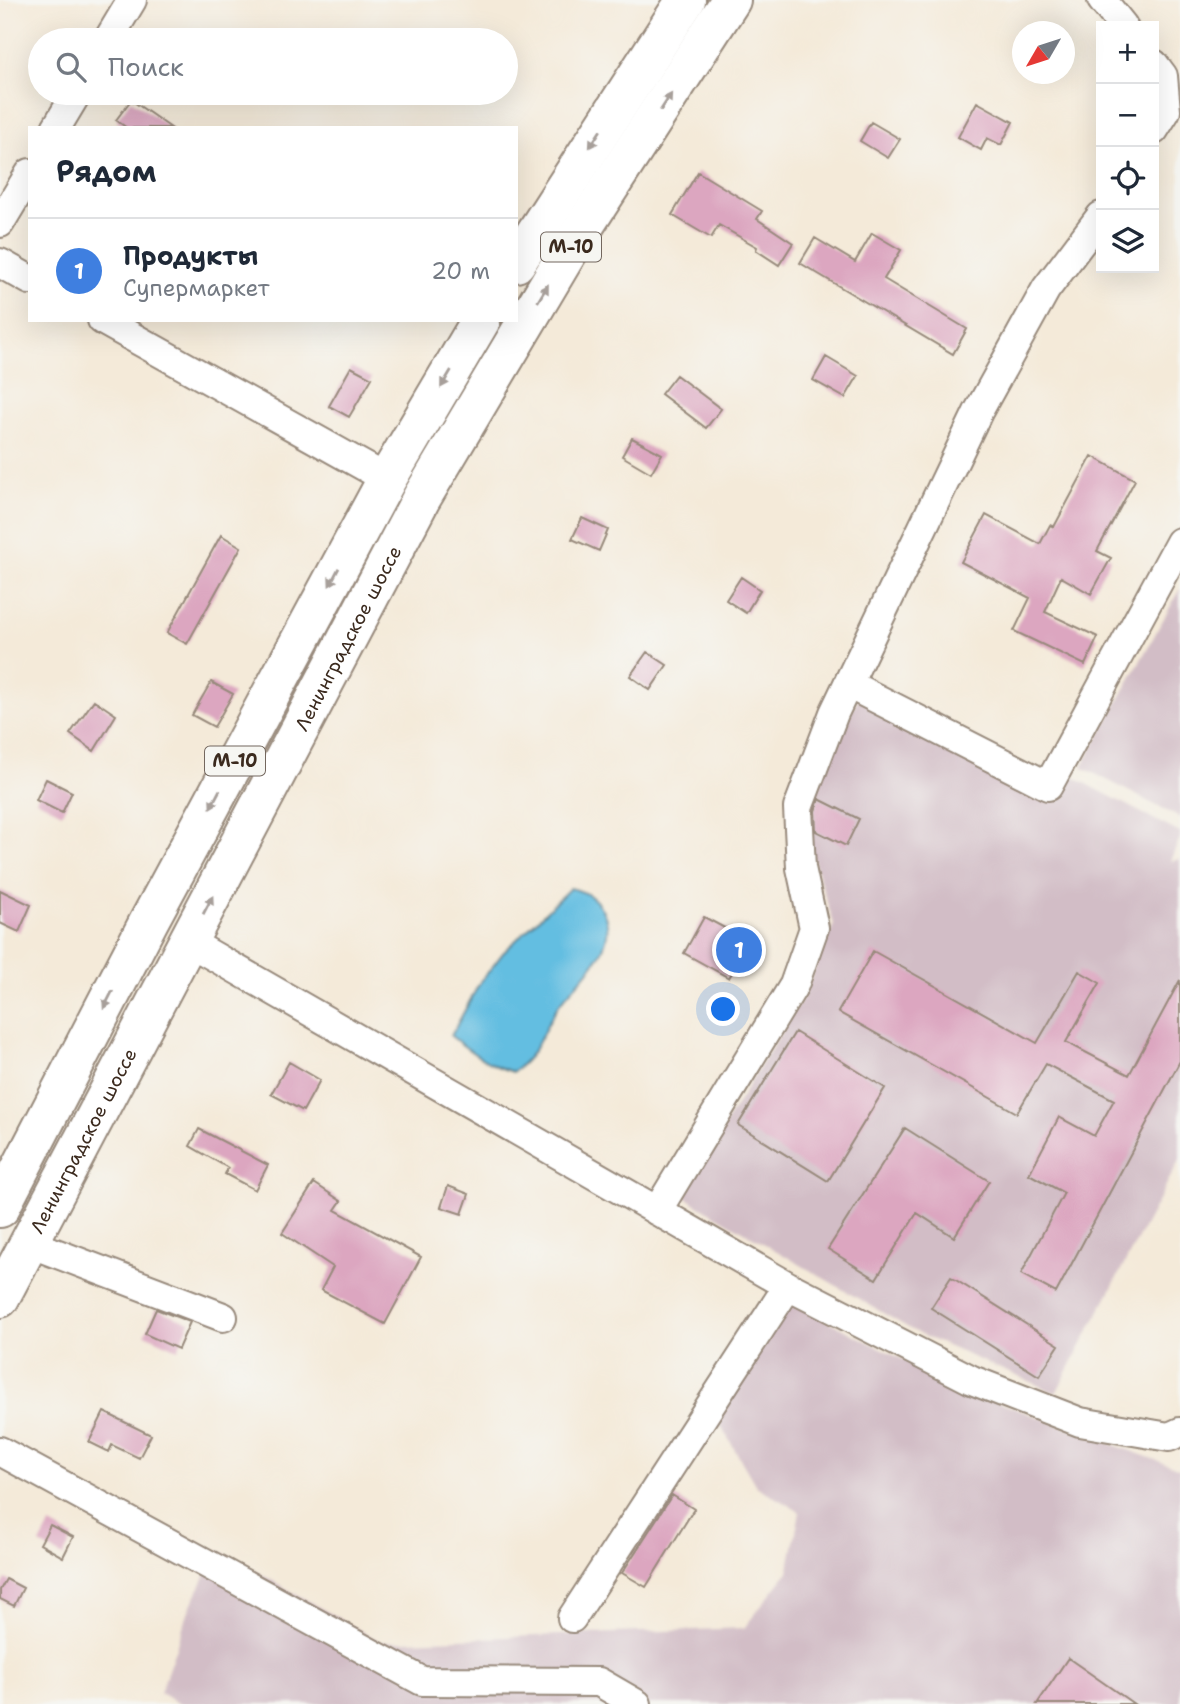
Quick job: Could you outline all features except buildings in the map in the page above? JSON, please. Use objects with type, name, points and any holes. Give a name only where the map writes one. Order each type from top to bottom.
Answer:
[{"type":"highway","name":"М-10","points":[[518,260],[686,0]]},
{"type":"highway","name":"Ленинградское шоссе","points":[[0,1297],[421,499],[572,245],[731,0]]},
{"type":"highway","name":"М-10","points":[[0,1208],[149,921],[387,479],[480,322]]},
{"type":"street","points":[[115,28],[132,0]]},
{"type":"street","points":[[1102,0],[1119,21]]},
{"type":"street","points":[[1159,71],[1163,76],[1166,111],[1159,122]]},
{"type":"street","points":[[57,126],[70,105]]},
{"type":"street","points":[[0,223],[28,176]]},
{"type":"street","points":[[657,1211],[794,985],[814,928],[801,867],[798,808],[834,713],[978,412],[1046,289],[1096,223]]},
{"type":"street","points":[[0,263],[28,279]]},
{"type":"street","points":[[106,322],[387,479]]},
{"type":"street","points":[[848,684],[1048,786],[1180,542]]},
{"type":"street","points":[[189,942],[789,1286],[972,1380],[1080,1422],[1176,1438]]},
{"type":"street","points":[[29,1243],[223,1317]]},
{"type":"street","points":[[572,1618],[789,1286]]},
{"type":"street","points":[[0,1451],[422,1681],[599,1682],[637,1704]]},
{"type":"shaded area","points":[[1180,589],[1180,818],[1082,767]]},
{"type":"shaded area","points":[[861,694],[1054,796],[1066,773],[1180,833],[1170,861],[1180,859],[1180,1159],[1056,1393],[919,1334],[681,1195],[802,999],[834,924],[804,831],[826,756]]},
{"type":"shaded area","points":[[790,1302],[959,1388],[1180,1469],[1180,1704],[179,1704],[160,1693],[190,1607],[218,1550],[381,1642],[744,1628],[788,1572],[800,1512],[756,1486],[717,1419]]},
{"type":"water","points":[[570,888],[587,894],[599,905],[605,916],[606,941],[593,965],[558,1006],[540,1040],[523,1064],[513,1072],[496,1066],[451,1036],[479,984],[503,953]]},
{"type":"place","name":"Продукты","points":[[739,950]]}]
